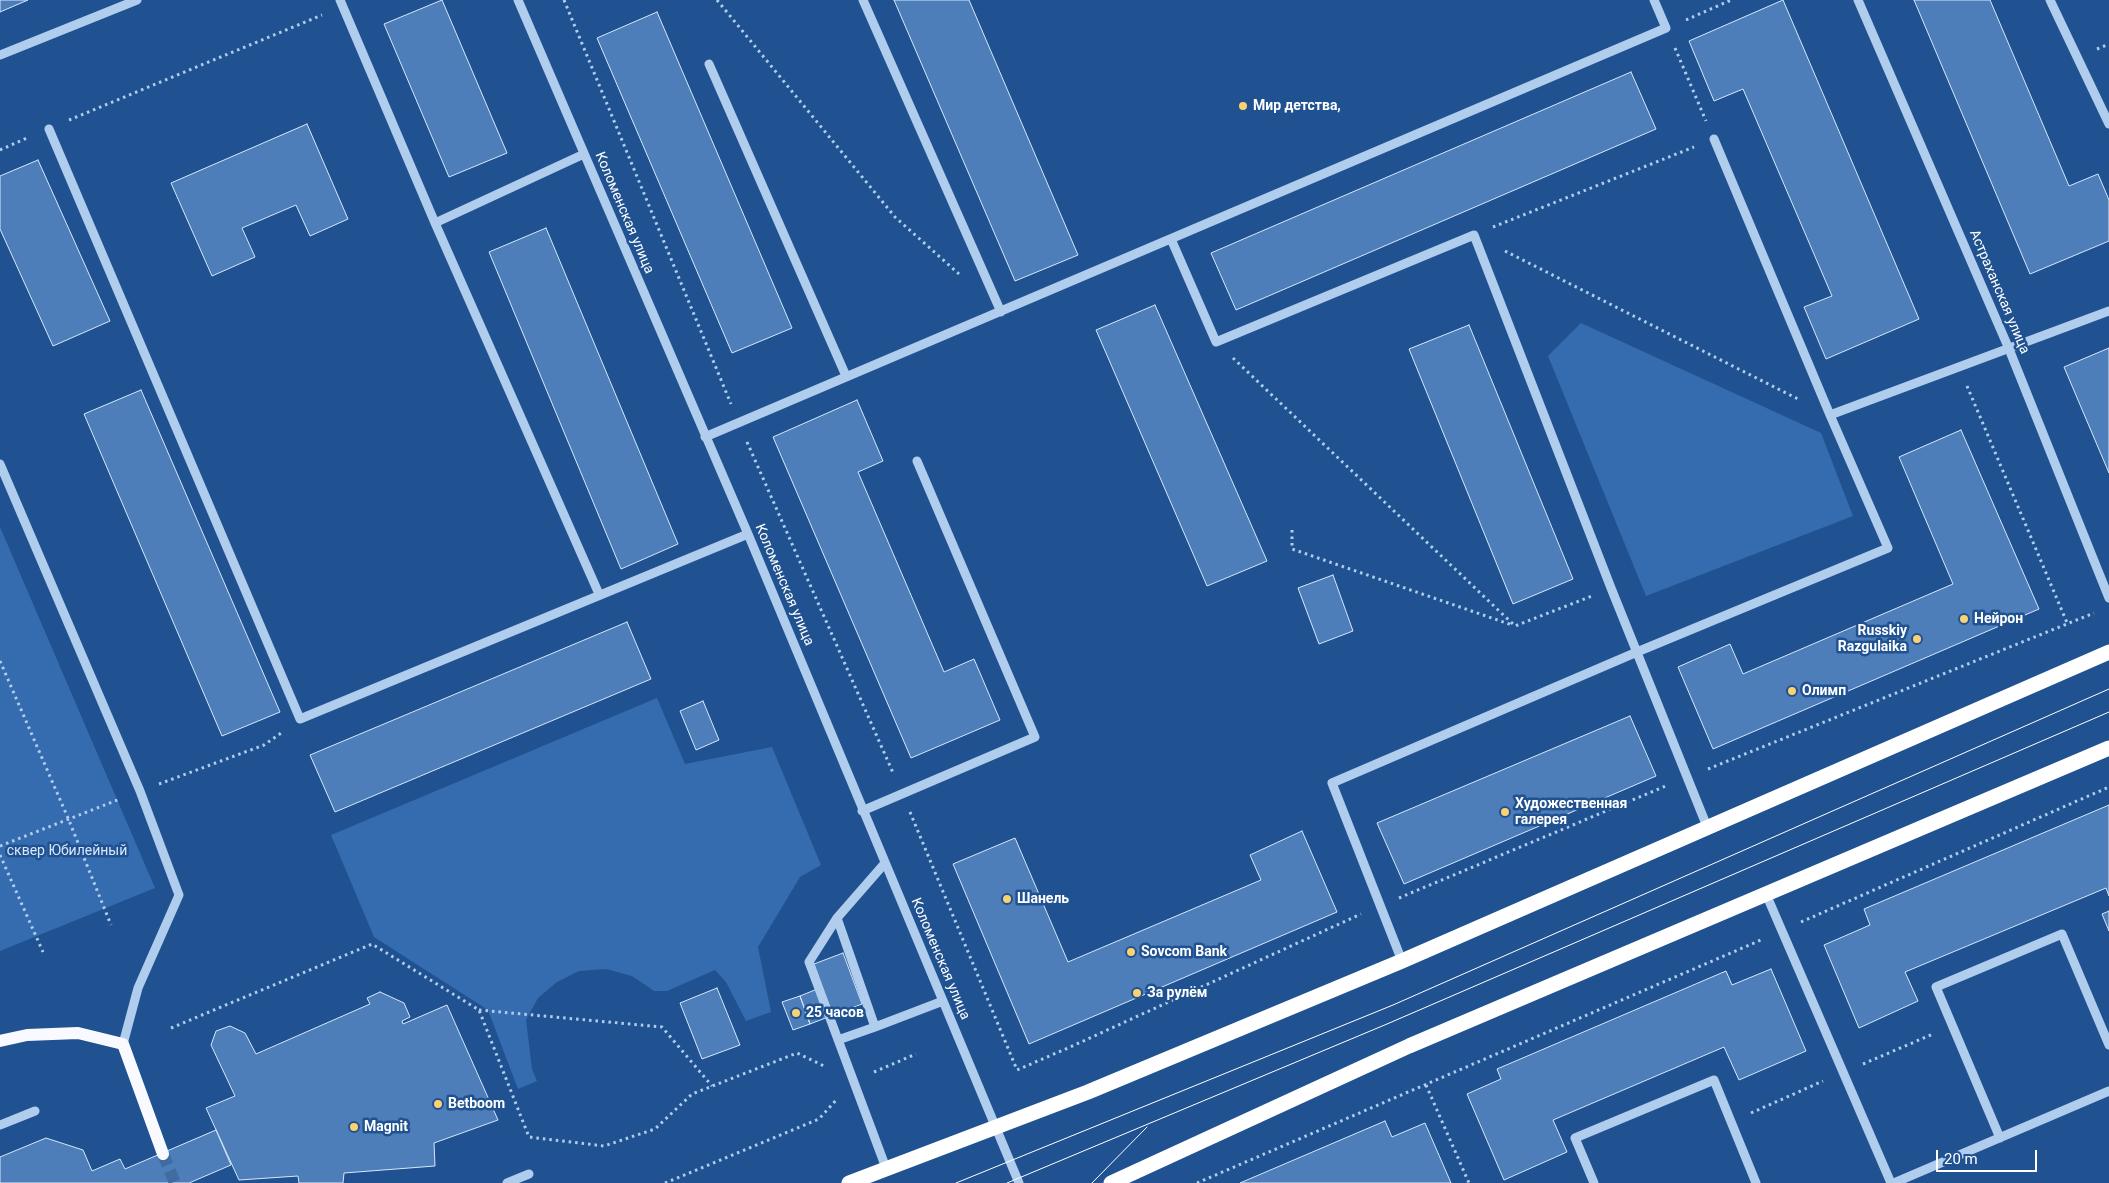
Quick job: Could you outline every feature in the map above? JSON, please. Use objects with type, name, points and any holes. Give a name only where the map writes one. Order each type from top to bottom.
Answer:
[{"type":"highway","points":[[849,1183],[1088,1092],[1402,961],[1708,829],[2109,652]]},
{"type":"highway","points":[[1111,1183],[1409,1046],[2109,748]]},
{"type":"main road","points":[[0,1041],[27,1034],[78,1033],[123,1044],[163,1154]]},
{"type":"street","points":[[0,55],[137,0]]},
{"type":"street","name":"Коломенская улица","points":[[518,0],[748,534],[862,811],[944,1001],[1019,1183]]},
{"type":"street","points":[[863,0],[1001,312]]},
{"type":"street","points":[[705,437],[1666,28],[1654,0]]},
{"type":"street","name":"Астраханская улица","points":[[1858,0],[2009,348],[2109,598]]},
{"type":"street","points":[[2050,0],[2109,124]]},
{"type":"street","points":[[341,3],[435,223],[599,594]]},
{"type":"street","points":[[709,64],[846,376]]},
{"type":"street","points":[[49,128],[300,719],[748,534]]},
{"type":"street","points":[[1402,961],[1332,783],[1637,652],[1888,548],[1714,139]]},
{"type":"street","points":[[435,223],[584,154]]},
{"type":"street","points":[[1171,239],[1216,342],[1474,235],[1611,588],[1708,829]]},
{"type":"street","points":[[1830,415],[2109,311]]},
{"type":"street","points":[[862,811],[1035,737],[917,461]]},
{"type":"street","points":[[0,464],[140,791],[179,895],[138,988],[123,1044]]},
{"type":"street","points":[[885,863],[837,918],[809,962],[886,1168]]},
{"type":"street","points":[[1766,894],[1893,1183],[2109,1091]]},
{"type":"street","points":[[837,918],[875,1027]]},
{"type":"street","points":[[2000,1138],[1936,987],[2062,934],[2109,1045]]},
{"type":"street","points":[[838,1040],[944,1001]]},
{"type":"street","points":[[1594,1183],[1575,1138],[1714,1080],[1756,1183]]},
{"type":"street","points":[[0,1125],[35,1111]]},
{"type":"street","points":[[507,1183],[528,1174]]},
{"type":"path","points":[[564,0],[739,423],[903,794],[1016,1070],[1380,905],[1686,777],[2068,625],[2101,610]]},
{"type":"path","points":[[717,0],[895,217],[966,280]]},
{"type":"path","points":[[1474,235],[1714,139],[1666,28],[1731,0]]},
{"type":"path","points":[[0,150],[341,3]]},
{"type":"path","points":[[1474,235],[1830,415]]},
{"type":"path","points":[[1216,342],[1515,626]]},
{"type":"path","points":[[1958,367],[2068,625]]},
{"type":"path","points":[[1292,530],[1292,549],[1515,626],[1611,588]]},
{"type":"path","points":[[0,661],[68,818],[111,925]]},
{"type":"path","points":[[0,846],[68,818],[264,745],[300,719]]},
{"type":"path","points":[[1197,1183],[1782,931],[2109,787]]},
{"type":"path","points":[[0,855],[44,952]]},
{"type":"path","points":[[171,1028],[372,944],[479,1010],[662,1027],[712,1086]]},
{"type":"path","points":[[479,1010],[528,1137],[604,1146],[655,1129],[692,1094],[797,1053],[854,1080]]},
{"type":"path","points":[[665,1183],[819,1119],[854,1080],[916,1054]]},
{"type":"path","points":[[1426,1085],[1469,1183]]},
{"type":"green space","points":[[1581,323],[1821,433],[1853,516],[1646,596],[1548,356]]},
{"type":"green space","name":"сквер Юбилейный","points":[[0,527],[155,888],[0,951]]},
{"type":"green space","points":[[657,698],[685,764],[772,747],[821,865],[800,877],[758,947],[771,1012],[746,1021],[726,982],[715,970],[667,991],[654,991],[632,976],[606,969],[579,971],[557,982],[538,998],[526,1020],[532,1069],[537,1081],[518,1089],[488,1010],[374,937],[331,835]]},
{"type":"building","points":[[0,0],[28,0],[0,12]]},
{"type":"building","points":[[442,0],[507,153],[449,177],[384,24]]},
{"type":"building","points":[[894,0],[969,0],[1078,255],[1015,281]]},
{"type":"building","points":[[1783,0],[1919,319],[1826,359],[1804,307],[1832,296],[1743,89],[1714,101],[1689,41]]},
{"type":"building","points":[[1914,0],[1990,0],[2069,186],[2098,174],[2109,200],[2109,241],[2030,274]]},
{"type":"building","points":[[657,12],[792,328],[732,353],[597,38]]},
{"type":"building","points":[[1631,72],[1656,129],[1236,310],[1211,253]]},
{"type":"building","points":[[307,124],[348,219],[310,236],[296,205],[242,228],[255,257],[212,276],[171,183]]},
{"type":"building","points":[[38,160],[110,321],[53,346],[0,229],[0,176]]},
{"type":"building","points":[[546,228],[678,544],[621,569],[489,252]]},
{"type":"building","points":[[1155,305],[1267,561],[1207,586],[1096,330]]},
{"type":"building","points":[[1469,325],[1573,579],[1513,604],[1409,349]]},
{"type":"building","points":[[2109,348],[2109,473],[2064,367]]},
{"type":"building","points":[[141,390],[280,712],[222,736],[84,414]]},
{"type":"building","points":[[857,400],[883,461],[858,472],[944,672],[974,659],[1000,720],[911,758],[773,437]]},
{"type":"building","points":[[1961,430],[2039,609],[1713,749],[1678,667],[1730,644],[1743,674],[1953,584],[1899,457]]},
{"type":"building","points":[[1333,575],[1353,631],[1319,644],[1298,588]]},
{"type":"building","points":[[627,622],[651,679],[335,812],[310,755]]},
{"type":"building","points":[[703,701],[719,740],[696,750],[680,711]]},
{"type":"building","points":[[1630,716],[1656,776],[1404,884],[1377,823]]},
{"type":"building","points":[[2109,805],[2109,896],[2106,888],[1905,972],[1918,1001],[1859,1028],[1824,945],[1870,925],[1864,909]]},
{"type":"building","points":[[1302,831],[1337,912],[1029,1044],[953,864],[1015,838],[1068,962],[1261,880],[1250,855]]},
{"type":"building","points":[[2109,911],[2109,931],[2102,914]]},
{"type":"building","points":[[843,953],[862,1004],[810,1024],[800,996],[822,987],[814,964]]},
{"type":"building","points":[[1771,969],[1806,1051],[1739,1080],[1724,1047],[1553,1120],[1567,1152],[1504,1180],[1467,1094],[1501,1079],[1497,1069],[1726,971],[1732,985]]},
{"type":"building","points":[[717,988],[740,1045],[702,1059],[680,1003]]},
{"type":"building","points":[[380,992],[404,1003],[410,1017],[402,1021],[403,1024],[447,1005],[498,1120],[434,1143],[435,1166],[344,1173],[343,1183],[299,1183],[298,1176],[239,1180],[206,1108],[235,1096],[211,1045],[216,1031],[230,1026],[245,1033],[256,1054],[370,1004],[367,998]]},
{"type":"building","name":"25 часов","points":[[800,996],[810,1024],[793,1030],[782,1002]]},
{"type":"building","points":[[1385,1121],[1392,1137],[1425,1123],[1451,1183],[1240,1183]]},
{"type":"building","points":[[216,1130],[231,1165],[189,1183],[0,1183],[0,1157],[46,1138],[83,1150],[92,1171],[120,1159],[125,1169]]},
{"type":"tunnel","points":[[163,1154],[175,1183]]},
{"type":"tram line","points":[[956,1183],[1393,1005],[2109,689]]},
{"type":"tram line","points":[[1007,1183],[1387,1024],[2109,712]]},
{"type":"tram line","points":[[1092,1183],[1147,1127]]},
{"type":"place","name":"Мир детства,","points":[[1243,106]]},
{"type":"place","name":"Нейрон","points":[[1964,619]]},
{"type":"place","name":"Russkiy Razgulaika","points":[[1917,639]]},
{"type":"place","name":"Олимп","points":[[1792,691]]},
{"type":"place","name":"Художественная галерея","points":[[1505,812]]},
{"type":"place","name":"Шанель","points":[[1007,899]]},
{"type":"place","name":"Sovcom Bank","points":[[1131,952]]},
{"type":"place","name":"За рулём","points":[[1137,993]]},
{"type":"place","name":"25 часов","points":[[796,1013]]},
{"type":"place","name":"Betboom","points":[[438,1104]]},
{"type":"place","name":"Magnit","points":[[354,1127]]}]
